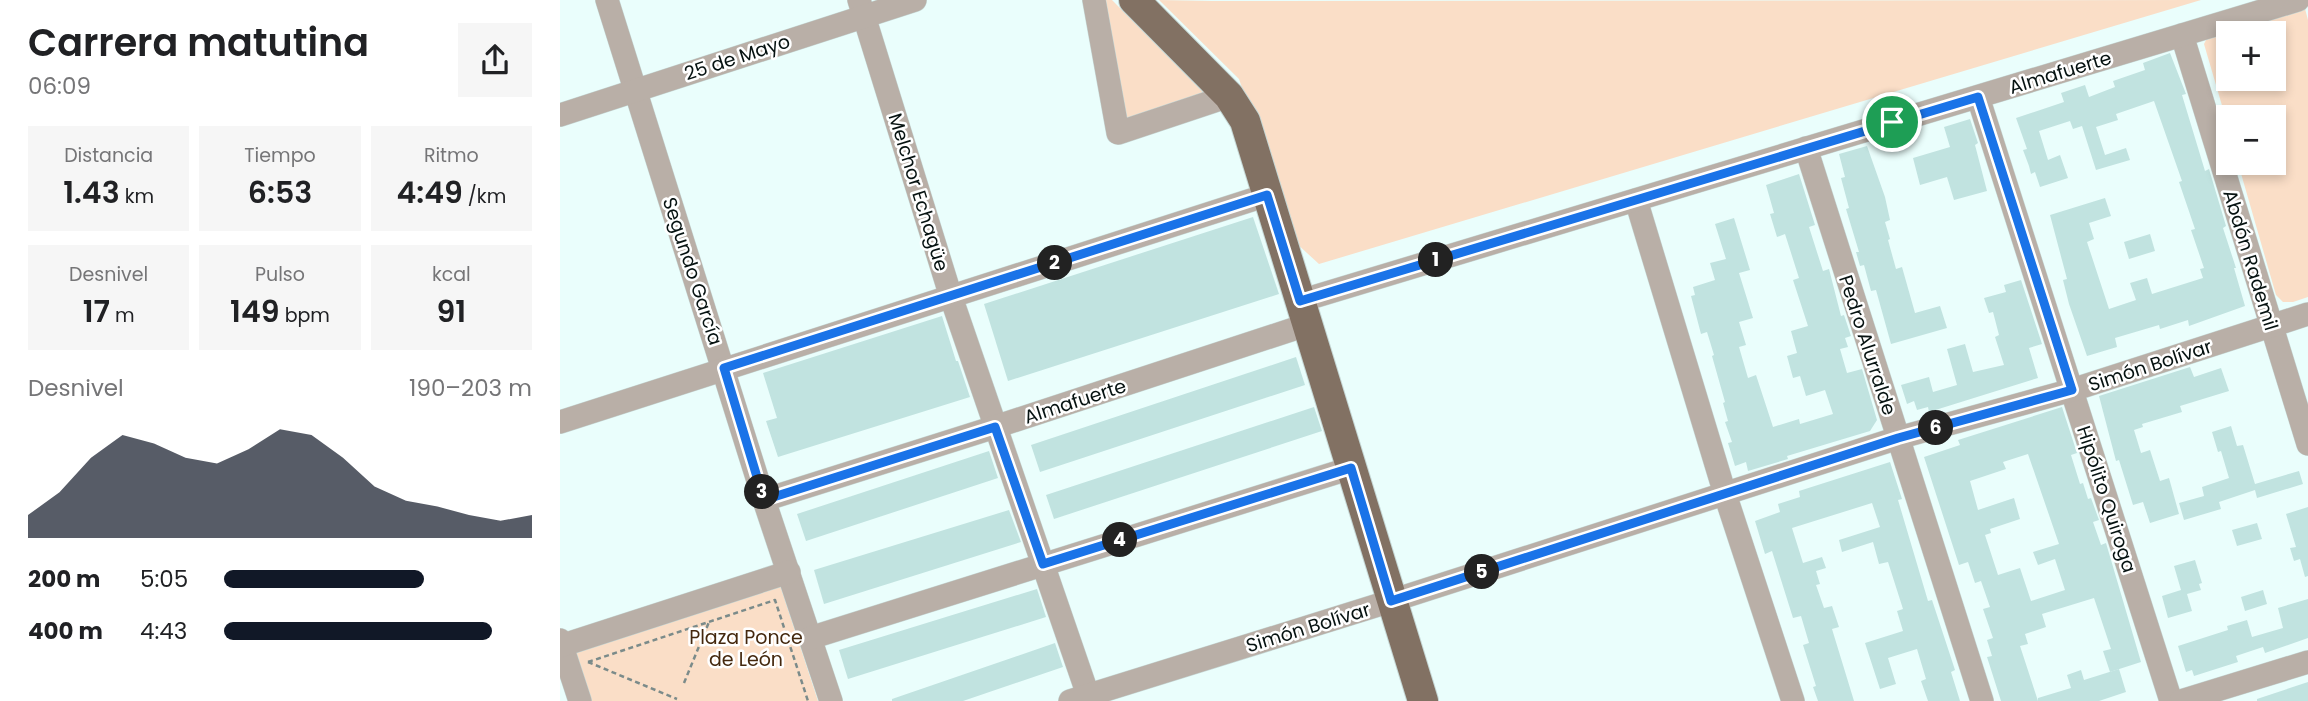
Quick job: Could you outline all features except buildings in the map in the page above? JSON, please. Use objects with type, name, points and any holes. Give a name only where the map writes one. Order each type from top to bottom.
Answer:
[{"type":"main road","points":[[1134,0],[1230,96],[1245,121],[1423,701]]},
{"type":"street","name":"Segundo García","points":[[607,0],[764,500],[831,701]]},
{"type":"street","name":"25 de Mayo","points":[[560,116],[861,8],[915,0]]},
{"type":"street","points":[[1094,0],[1118,133],[1230,96]]},
{"type":"street","name":"Almafuerte","points":[[764,500],[995,427],[1303,313],[1636,200],[2298,0]]},
{"type":"street","name":"Melchor Echagüe","points":[[861,8],[951,297],[1043,564],[1082,699]]},
{"type":"street","name":"Abdón Rademil","points":[[2182,35],[2308,444]]},
{"type":"street","name":"Hipólito Quiroga","points":[[1978,97],[2171,701]]},
{"type":"street","name":"Pedro Alurralde","points":[[1806,148],[1982,701]]},
{"type":"street","points":[[560,422],[1267,195]]},
{"type":"street","points":[[1636,200],[1725,494],[1793,701]]},
{"type":"street","name":"Simón Bolívar","points":[[1082,699],[1898,438],[2072,390],[2308,314]]},
{"type":"street","points":[[810,638],[1351,468]]},
{"type":"street","points":[[580,701],[561,644],[789,572]]},
{"type":"street","points":[[2181,701],[2308,662]]},
{"type":"path","points":[[677,699],[588,662],[775,600],[808,701]]},
{"type":"path","points":[[684,683],[709,622]]},
{"type":"green space","points":[[1093,0],[1112,0],[1206,95],[1125,122]]},
{"type":"green space","points":[[1159,0],[2201,0],[1319,264],[1295,242],[1239,79]]},
{"type":"green space","points":[[2304,5],[2308,20],[2308,297],[2283,302],[2276,295],[2241,175],[2286,175],[2286,105],[2222,105],[2218,91],[2286,91],[2286,21],[2257,21]]},
{"type":"green space","points":[[2216,35],[2216,85],[2204,44],[2207,38]]},
{"type":"green space","name":"Plaza Ponce de León","points":[[779,582],[818,701],[586,701],[570,652]]},
{"type":"route","points":[[1978,97],[2072,390],[1898,438],[1391,601],[1351,468],[1043,564],[995,427],[764,500],[724,368],[1267,195],[1300,301],[1892,122],[1978,97]]}]
